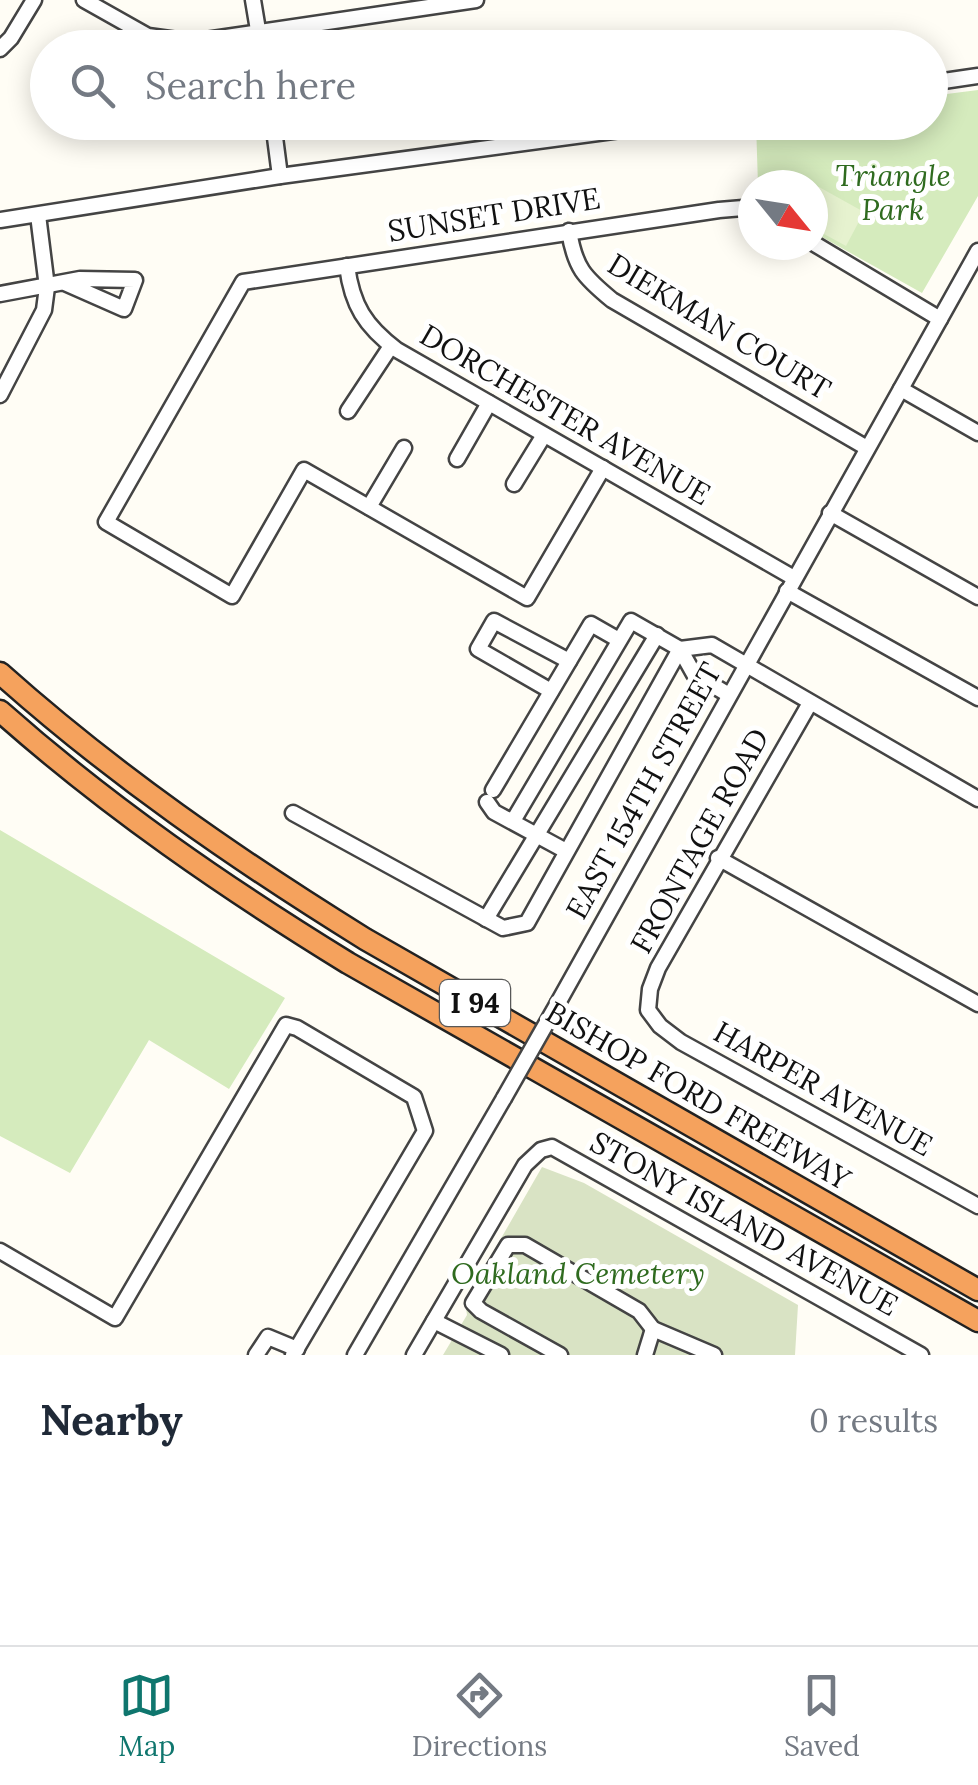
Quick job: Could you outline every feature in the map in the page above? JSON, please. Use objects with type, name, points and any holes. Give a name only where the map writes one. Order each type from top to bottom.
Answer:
[{"type":"highway","name":"BISHOP FORD FREEWAY","points":[[0,672],[107,763],[292,894],[978,1288]]},
{"type":"highway","name":"BISHOP FORD FREEWAY","points":[[0,711],[149,832],[289,927],[978,1320]]},
{"type":"street","points":[[0,49],[34,0]]},
{"type":"street","points":[[84,0],[137,30]]},
{"type":"street","points":[[253,0],[258,30]]},
{"type":"street","points":[[314,30],[476,0]]},
{"type":"street","points":[[948,80],[978,76]]},
{"type":"street","points":[[275,140],[280,176]]},
{"type":"street","points":[[0,220],[547,140]]},
{"type":"street","name":"SUNSET DRIVE","points":[[369,508],[304,470],[232,596],[106,522],[243,282],[738,208]]},
{"type":"street","points":[[0,395],[44,310],[47,288],[38,215]]},
{"type":"street","name":"DIEKMAN COURT","points":[[569,231],[574,258],[584,278],[612,300],[868,448]]},
{"type":"street","name":"EAST 154TH STREET","points":[[355,1355],[558,1003],[940,319],[973,273],[978,251]]},
{"type":"street","points":[[828,252],[940,319]]},
{"type":"street","name":"DORCHESTER AVENUE","points":[[347,266],[350,294],[357,309],[366,324],[390,346],[603,468],[978,698]]},
{"type":"street","points":[[0,294],[65,283]]},
{"type":"street","points":[[348,411],[390,346]]},
{"type":"street","points":[[901,389],[978,433]]},
{"type":"street","points":[[457,459],[489,403]]},
{"type":"street","points":[[514,484],[544,435]]},
{"type":"street","points":[[404,448],[369,508],[527,598],[603,468]]},
{"type":"street","points":[[830,513],[978,597]]},
{"type":"street","points":[[551,691],[478,649],[494,621],[569,662]]},
{"type":"street","points":[[513,821],[631,621],[680,648],[694,674],[729,695]]},
{"type":"street","points":[[566,851],[494,812],[490,796],[591,624],[619,640]]},
{"type":"street","points":[[486,919],[657,634]]},
{"type":"street","points":[[680,648],[712,645],[978,798]]},
{"type":"street","points":[[294,813],[503,928],[527,923],[680,648]]},
{"type":"street","name":"FRONTAGE ROAD","points":[[648,1010],[658,968],[810,703]]},
{"type":"street","points":[[718,858],[978,1004]]},
{"type":"street","name":"HARPER AVENUE","points":[[648,1010],[660,1026],[681,1042],[978,1206]]},
{"type":"street","points":[[0,1251],[114,1318],[286,1025],[298,1028],[414,1097],[425,1131],[295,1352],[268,1337],[256,1355]]},
{"type":"street","name":"STONY ISLAND AVENUE","points":[[414,1355],[524,1165],[541,1150],[552,1147],[921,1355]]},
{"type":"street","points":[[560,1355],[473,1303],[508,1245],[525,1246],[639,1311],[653,1329],[714,1355]]},
{"type":"street","points":[[434,1321],[501,1355]]},
{"type":"street","points":[[645,1355],[653,1329]]},
{"type":"green space","name":"Triangle Park","points":[[978,90],[978,196],[922,293],[828,240],[828,170],[758,170],[757,140],[948,140],[948,94]]},
{"type":"green space","points":[[828,192],[864,212],[846,246],[828,236]]},
{"type":"green space","points":[[0,830],[285,998],[229,1089],[149,1040],[70,1173],[0,1136]]},
{"type":"green space","name":"Oakland Cemetery","points":[[542,1167],[584,1183],[798,1305],[795,1355],[443,1355],[467,1315],[465,1301]]}]
